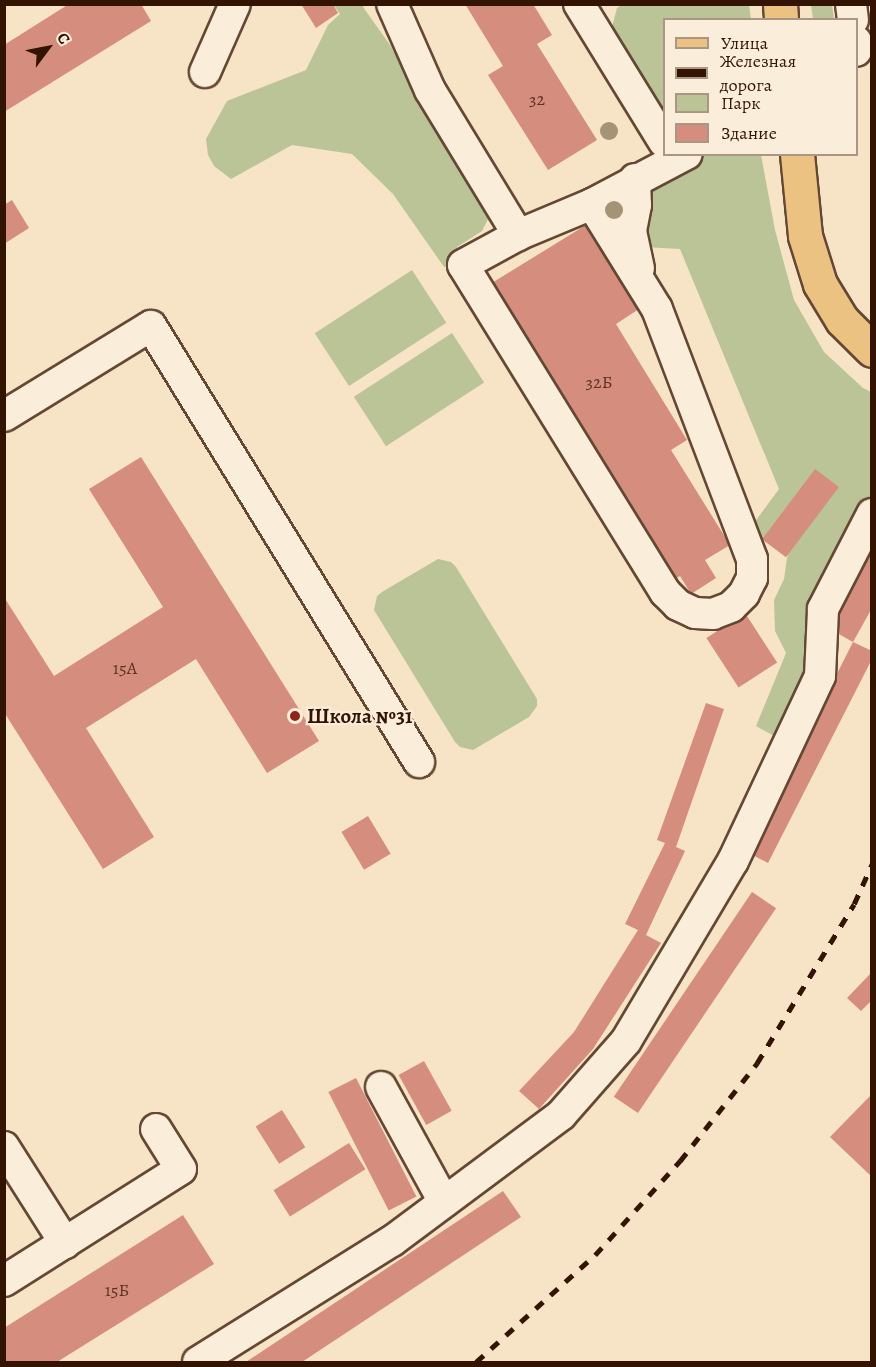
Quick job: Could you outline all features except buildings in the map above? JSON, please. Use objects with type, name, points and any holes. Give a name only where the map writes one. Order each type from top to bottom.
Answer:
[{"type":"main road","points":[[797,156],[805,236],[820,284],[842,320],[872,350]]},
{"type":"lane","points":[[205,72],[235,4]]},
{"type":"lane","points":[[392,4],[430,90],[518,235]]},
{"type":"lane","points":[[579,4],[663,134]]},
{"type":"lane","points":[[592,204],[657,309],[752,559],[752,578],[744,594],[730,607],[713,614],[695,613],[678,605],[665,592],[463,265],[518,235],[592,204],[670,156]]},
{"type":"lane","points":[[635,179],[636,205],[632,231],[635,257],[650,298]]},
{"type":"lane","points":[[4,416],[151,326],[419,762]]},
{"type":"lane","points":[[198,1362],[392,1242],[561,1115],[626,1041],[733,861],[820,676],[823,609],[872,514]]},
{"type":"lane","points":[[381,1087],[444,1202]]},
{"type":"lane","points":[[4,1281],[181,1169],[156,1129]]},
{"type":"lane","points":[[4,1147],[65,1243]]},
{"type":"green space","points":[[334,5],[365,5],[363,7],[390,45],[441,138],[486,209],[489,217],[482,231],[457,247],[460,258],[456,265],[444,267],[393,194],[352,154],[292,145],[231,179],[214,166],[208,155],[206,139],[227,101],[306,70],[328,25],[340,14]]},
{"type":"green space","points":[[622,5],[749,5],[751,18],[663,18],[663,114],[611,31],[617,8]]},
{"type":"green space","points":[[811,5],[832,5],[834,18],[813,18]]},
{"type":"green space","points":[[703,156],[761,156],[775,230],[794,300],[824,352],[863,388],[871,392],[871,501],[815,676],[783,741],[756,726],[786,653],[775,631],[774,600],[784,579],[787,558],[815,470],[763,540],[754,523],[779,489],[680,249],[644,247],[641,183],[680,170]]},
{"type":"green space","points":[[412,270],[446,323],[349,386],[315,333]]},
{"type":"green space","points":[[452,333],[484,382],[386,446],[354,397]]},
{"type":"green space","points":[[438,559],[451,562],[456,567],[537,699],[537,706],[529,717],[473,750],[460,747],[455,742],[374,610],[377,596],[382,592]]},
{"type":"railway","points":[[476,1362],[595,1255],[680,1161],[757,1063],[854,904],[872,864]]},
{"type":"place","name":"Школа №31","points":[[295,716]]}]
